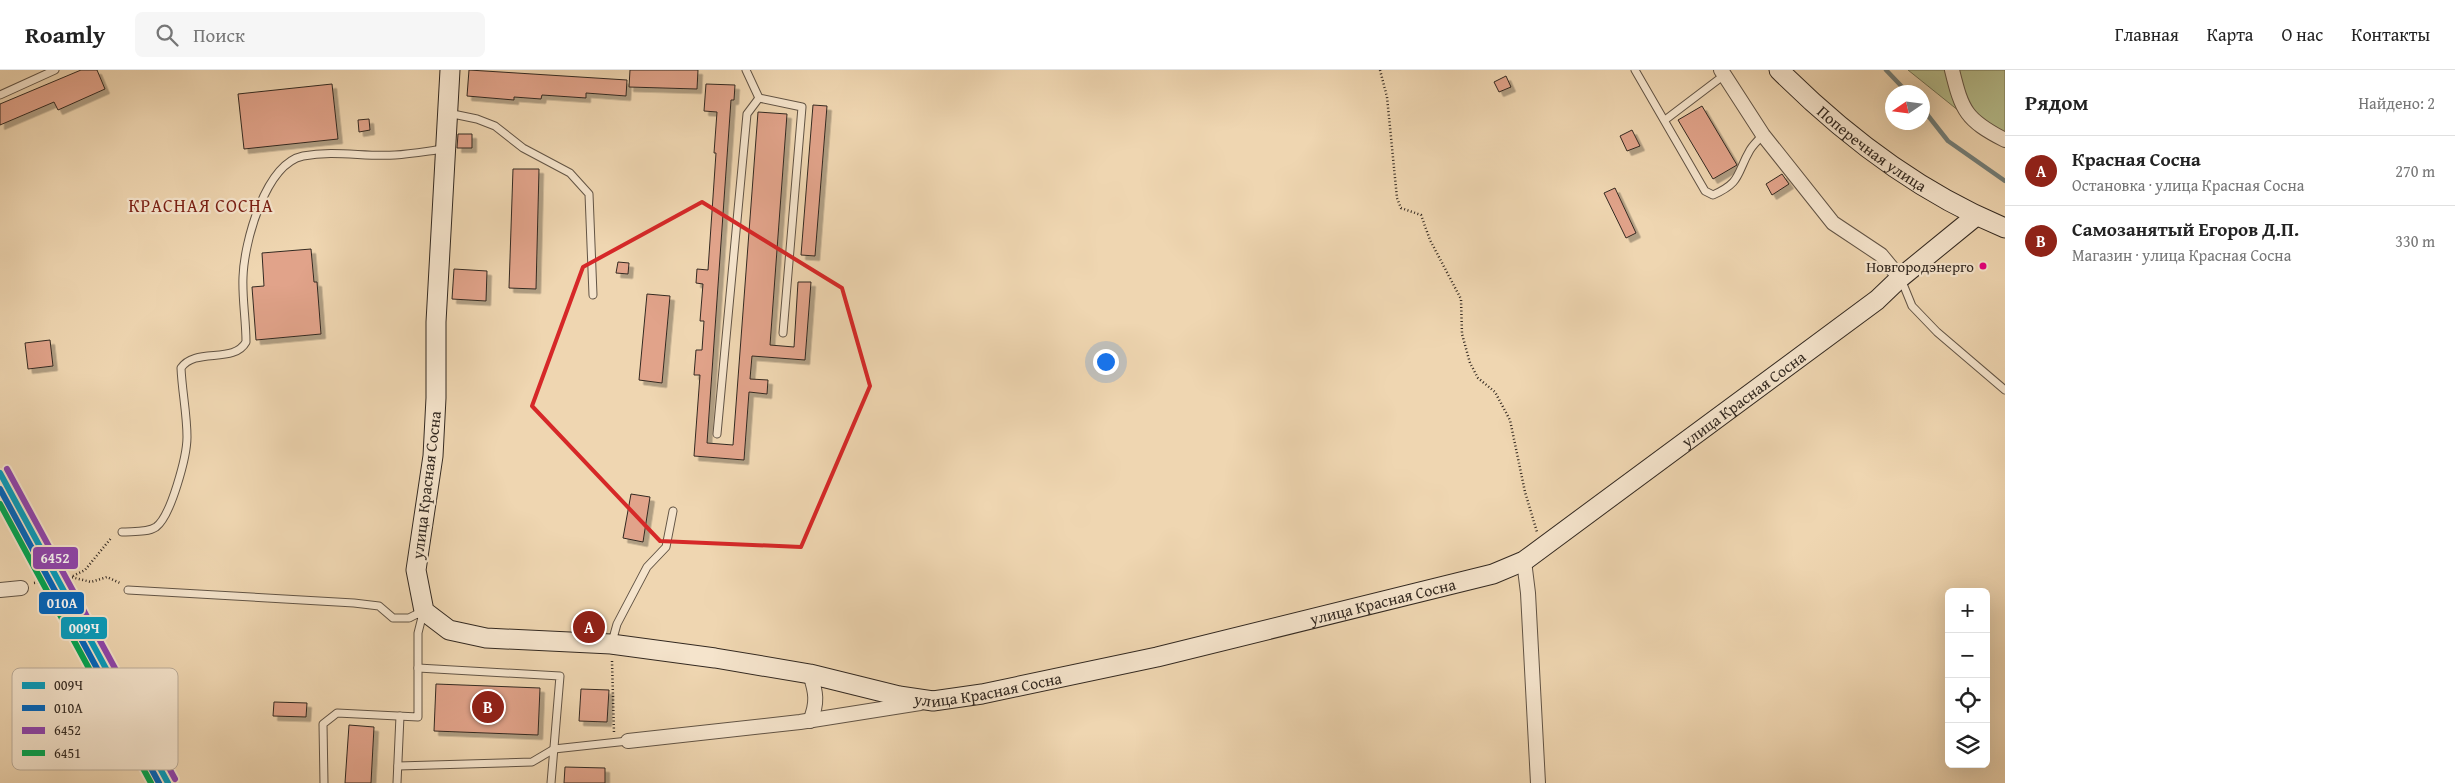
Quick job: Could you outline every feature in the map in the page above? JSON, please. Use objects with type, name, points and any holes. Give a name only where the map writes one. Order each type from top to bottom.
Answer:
[{"type":"street","name":"улица Красная Сосна","points":[[450,70],[436,322],[436,398],[433,456],[416,570],[424,611],[449,630],[486,638],[612,644],[715,658],[810,674],[899,696],[933,701],[982,694],[1157,656],[1493,574],[1524,561],[1878,300],[1900,278],[1976,216]]},
{"type":"street","name":"Поперечная улица","points":[[1779,70],[1807,98],[1876,155],[1976,216],[2005,228]]},
{"type":"street","points":[[1952,70],[1960,102],[1970,118],[2005,140]]},
{"type":"street","points":[[1722,73],[1763,134],[1833,223],[1881,255],[1900,278]]},
{"type":"street","points":[[1524,561],[1528,593],[1538,783]]},
{"type":"street","points":[[0,590],[20,588]]},
{"type":"street","points":[[810,674],[816,692],[816,708],[810,721]]},
{"type":"street","points":[[621,741],[810,721],[933,701]]},
{"type":"lane","points":[[0,95],[55,70]]},
{"type":"lane","points":[[746,70],[759,98]]},
{"type":"lane","points":[[1635,70],[1704,192],[1713,195],[1725,190],[1739,177],[1750,150],[1763,134]]},
{"type":"lane","points":[[1664,120],[1722,73]]},
{"type":"lane","points":[[759,98],[802,107],[783,333]]},
{"type":"lane","points":[[717,434],[747,114],[759,98]]},
{"type":"lane","points":[[448,113],[477,119],[495,126],[523,148],[570,174],[589,194],[593,295]]},
{"type":"lane","points":[[122,532],[148,530],[155,527],[166,516],[174,496],[187,439],[181,368],[185,362],[193,358],[236,352],[243,348],[246,342],[244,263],[256,215],[271,182],[284,166],[301,157],[334,152],[394,155],[445,150]]},
{"type":"lane","points":[[1900,278],[1912,306],[1937,332],[2005,390]]},
{"type":"lane","points":[[612,644],[617,624],[647,567],[666,547],[672,511]]},
{"type":"lane","points":[[128,590],[354,603],[378,606],[394,618],[409,618],[424,611]]},
{"type":"lane","points":[[324,783],[323,724],[336,714],[418,717],[418,633],[424,611]]},
{"type":"lane","points":[[418,668],[560,676],[551,783]]},
{"type":"lane","points":[[397,783],[400,716]]},
{"type":"lane","points":[[398,766],[532,762],[554,749],[621,741]]},
{"type":"path","points":[[1380,70],[1388,97],[1397,198],[1401,208],[1421,215],[1430,240],[1462,299],[1462,334],[1470,363],[1478,378],[1495,392],[1510,420],[1534,527],[1544,547]]},
{"type":"path","points":[[20,588],[31,583],[71,577],[85,570],[109,539],[122,532]]},
{"type":"path","points":[[71,577],[91,582],[108,577],[115,579],[128,590]]},
{"type":"path","points":[[612,644],[621,741]]},
{"type":"highlighted area","points":[[702,202],[842,288],[870,386],[801,547],[660,541],[532,406],[583,267]]},
{"type":"green space","points":[[1908,70],[2005,70],[2005,148],[1930,88],[1930,85],[1927,85]]},
{"type":"building","points":[[81,70],[97,70],[105,89],[58,110],[54,102],[0,125],[0,104]]},
{"type":"building","points":[[469,70],[627,80],[626,96],[586,93],[586,98],[542,95],[541,99],[514,97],[514,100],[467,96]]},
{"type":"building","points":[[630,70],[698,70],[697,89],[629,87]]},
{"type":"building","points":[[1506,76],[1511,87],[1499,92],[1494,82]]},
{"type":"building","points":[[332,84],[338,139],[244,149],[238,94]]},
{"type":"building","points":[[706,84],[735,85],[734,100],[731,100],[707,443],[733,445],[758,112],[787,114],[770,345],[794,347],[798,282],[811,282],[805,360],[752,356],[750,379],[768,380],[767,394],[749,392],[744,460],[694,456],[700,375],[694,375],[696,350],[702,350],[704,321],[700,321],[703,284],[696,283],[697,269],[708,270],[716,153],[714,153],[717,112],[704,111]]},
{"type":"building","points":[[813,105],[827,106],[815,256],[801,255]]},
{"type":"building","points":[[1702,106],[1737,165],[1713,179],[1678,120]]},
{"type":"building","points":[[369,119],[370,130],[359,132],[358,120]]},
{"type":"building","points":[[1632,130],[1640,146],[1627,151],[1620,136]]},
{"type":"building","points":[[458,134],[472,134],[472,148],[457,148]]},
{"type":"building","points":[[513,169],[539,169],[536,289],[509,288]]},
{"type":"building","points":[[1782,174],[1789,184],[1772,195],[1766,184]]},
{"type":"building","points":[[1615,188],[1636,233],[1626,238],[1604,193]]},
{"type":"building","points":[[311,249],[314,282],[317,282],[321,334],[256,340],[252,287],[264,286],[262,253]]},
{"type":"building","points":[[618,262],[629,263],[628,274],[616,273]]},
{"type":"building","points":[[454,269],[487,271],[486,301],[452,299]]},
{"type":"building","points":[[647,294],[670,296],[662,383],[639,380]]},
{"type":"building","points":[[50,340],[53,366],[28,369],[25,343]]},
{"type":"building","points":[[631,494],[650,497],[643,542],[623,538]]},
{"type":"building","points":[[436,684],[540,688],[538,735],[434,731]]},
{"type":"building","points":[[581,689],[609,690],[607,722],[579,721]]},
{"type":"building","points":[[274,702],[307,703],[306,717],[273,716]]},
{"type":"building","points":[[349,725],[374,727],[371,783],[345,783]]},
{"type":"building","points":[[565,767],[605,768],[605,783],[564,783]]},
{"type":"waterway","points":[[1886,70],[1900,85]]},
{"type":"waterway","points":[[1930,118],[1948,141],[2005,181]]},
{"type":"transit line","name":"6452","points":[[7,469],[115,668]]},
{"type":"transit line","name":"009Ч","points":[[0,473],[106,668]]},
{"type":"transit line","name":"010А","points":[[0,489],[97,668]]},
{"type":"transit line","name":"6451","points":[[0,504],[89,668]]},
{"type":"transit line","name":"6451","points":[[144,770],[151,783]]},
{"type":"transit line","name":"010А","points":[[152,770],[159,783]]},
{"type":"transit line","name":"009Ч","points":[[161,770],[168,783]]},
{"type":"transit line","name":"6452","points":[[170,770],[175,779]]},
{"type":"place","name":"Новгородэнерго","points":[[1983,266]]},
{"type":"place","name":"Красная Сосна","points":[[589,627]]},
{"type":"place","name":"Самозанятый Егоров Д.П.","points":[[488,707]]},
{"type":"district","name":"КРАСНАЯ СОСНА","points":[[201,206]]}]
